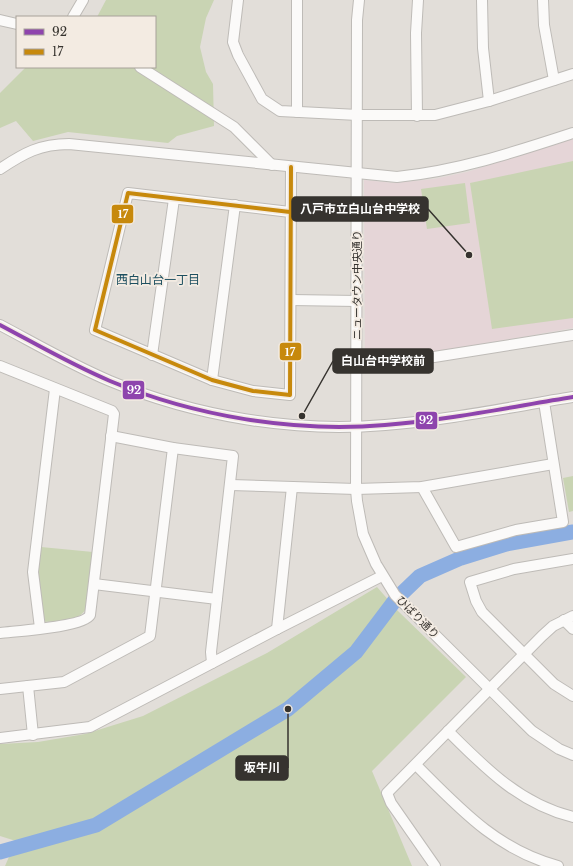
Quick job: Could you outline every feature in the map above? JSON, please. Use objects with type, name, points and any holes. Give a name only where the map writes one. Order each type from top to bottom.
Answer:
[{"type":"street","points":[[74,16],[83,0]]},
{"type":"street","points":[[238,0],[233,42],[256,91],[262,100],[280,111],[358,115],[435,115],[489,101],[573,74]]},
{"type":"street","points":[[296,0],[297,112]]},
{"type":"street","name":"ニュータウン中央通り","points":[[357,426],[357,20],[359,0]]},
{"type":"street","points":[[418,0],[416,33],[418,116]]},
{"type":"street","points":[[482,0],[483,48],[489,101]]},
{"type":"street","points":[[543,0],[544,25],[554,80]]},
{"type":"street","points":[[0,20],[16,24]]},
{"type":"street","points":[[142,68],[234,127],[272,166]]},
{"type":"street","points":[[0,169],[35,148],[51,144],[76,144],[272,166],[397,177],[428,174],[469,166],[573,133]]},
{"type":"street","points":[[290,212],[128,193],[95,330],[212,380],[253,391],[290,395],[291,167]]},
{"type":"street","points":[[152,355],[174,199]]},
{"type":"street","points":[[212,380],[235,205]]},
{"type":"street","points":[[291,300],[357,302]]},
{"type":"street","points":[[0,325],[75,365],[110,381],[182,406],[227,416],[267,422],[357,426],[439,419],[573,397]]},
{"type":"street","points":[[357,366],[434,357],[573,336]]},
{"type":"street","points":[[0,366],[114,414],[89,617],[75,624],[0,632]]},
{"type":"street","points":[[40,628],[33,572],[54,389]]},
{"type":"street","points":[[422,487],[456,547],[516,530],[563,522],[544,402]]},
{"type":"street","name":"ひばり通り","points":[[357,426],[357,501],[363,534],[385,580],[403,603],[532,731],[559,749],[573,755]]},
{"type":"street","points":[[111,436],[173,448],[233,456],[211,652],[212,663]]},
{"type":"street","points":[[0,689],[64,682],[150,636],[173,448]]},
{"type":"street","points":[[230,485],[356,489],[422,487],[553,464]]},
{"type":"street","points":[[277,629],[292,487]]},
{"type":"street","points":[[573,559],[514,569],[470,582],[476,601],[482,612],[554,684],[573,696]]},
{"type":"street","points":[[0,738],[90,728],[277,629],[385,580]]},
{"type":"street","points":[[94,584],[217,599]]},
{"type":"street","points":[[436,866],[390,803],[387,793],[542,636],[568,618],[573,630]]},
{"type":"street","points":[[28,686],[33,735]]},
{"type":"street","points":[[448,731],[507,787],[542,807],[573,817]]},
{"type":"street","points":[[416,765],[467,816],[484,830],[529,856],[558,866]]},
{"type":"shaded area","points":[[573,139],[573,328],[453,349],[365,360],[364,180],[394,183],[434,179],[467,172]]},
{"type":"green space","points":[[106,0],[214,0],[206,18],[200,47],[206,72],[213,84],[214,126],[177,136],[168,143],[68,132],[33,141],[16,121],[0,128],[0,93],[25,68],[156,68],[156,16],[98,16]]},
{"type":"green space","points":[[573,161],[573,318],[492,329],[470,183]]},
{"type":"green space","points":[[465,183],[470,223],[427,229],[421,189]]},
{"type":"green space","points":[[573,476],[573,511],[569,512],[563,478]]},
{"type":"green space","points":[[41,547],[93,552],[86,609],[73,619],[44,622],[38,570]]},
{"type":"green space","points":[[377,587],[398,611],[466,677],[372,771],[412,866],[5,866],[16,841],[0,836],[0,744],[38,742],[85,734],[143,716],[267,653]]},
{"type":"waterway","points":[[0,852],[96,825],[288,709],[356,652],[396,599],[420,576],[461,558],[506,544],[573,532]]},
{"type":"transit line","name":"17","points":[[290,212],[128,193],[95,330],[212,380],[253,391],[290,395],[291,167]]},
{"type":"transit line","name":"92","points":[[0,325],[82,368],[110,381],[142,393],[176,404],[210,412],[280,424],[351,427],[409,423],[456,417],[573,397]]},
{"type":"place","name":"八戸市立白山台中学校","points":[[469,255]]},
{"type":"place","name":"白山台中学校前","points":[[302,416]]},
{"type":"place","name":"坂牛川","points":[[288,709]]},
{"type":"district","name":"西白山台一丁目","points":[[158,280]]}]
